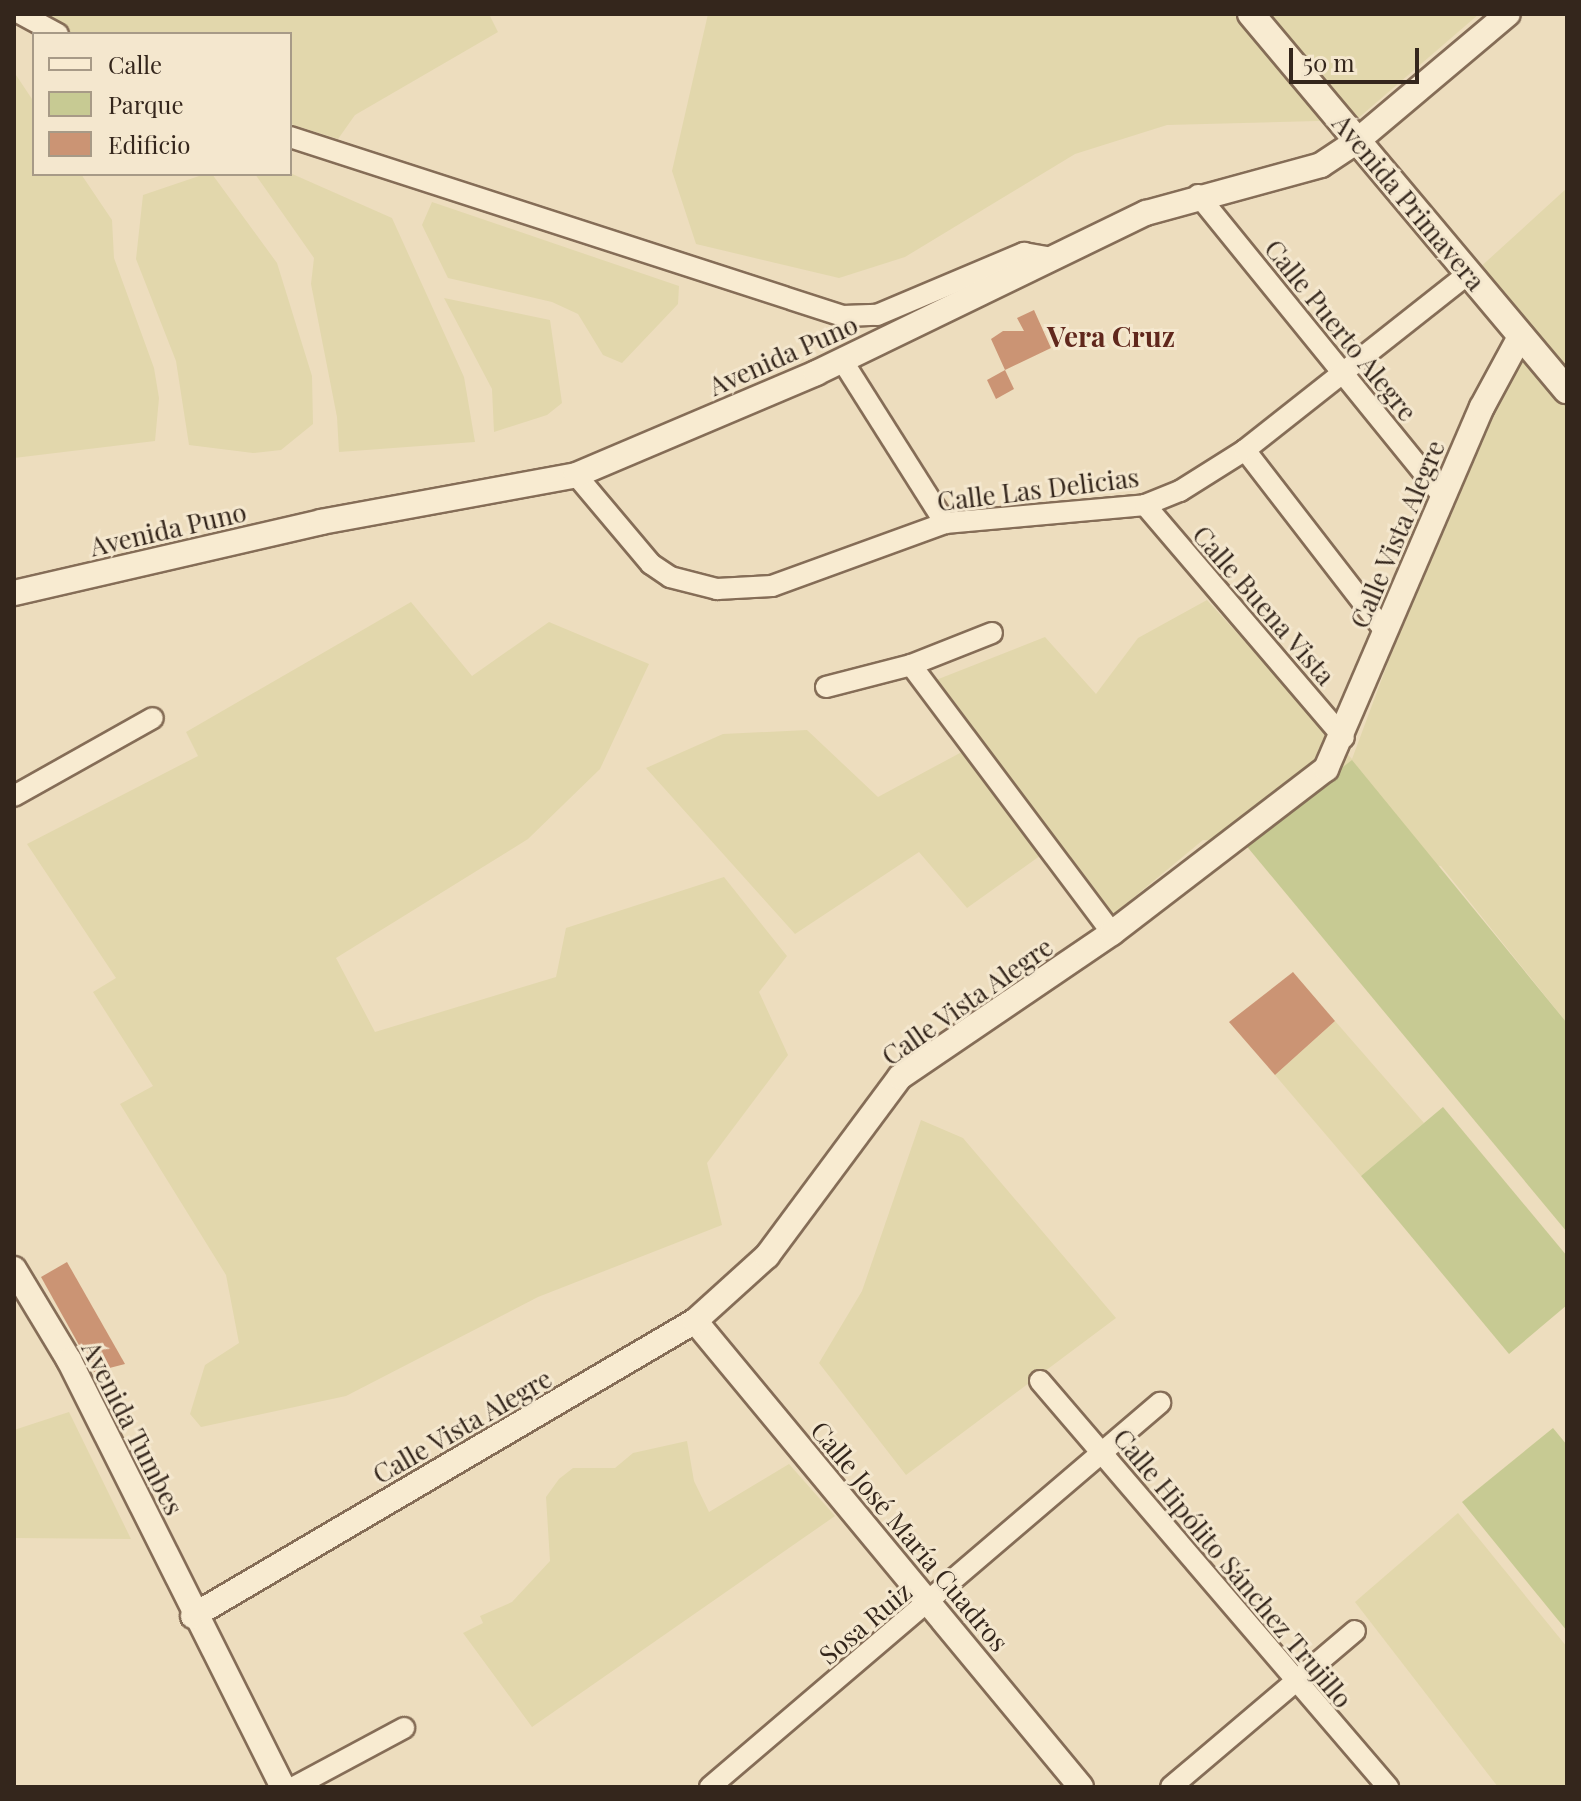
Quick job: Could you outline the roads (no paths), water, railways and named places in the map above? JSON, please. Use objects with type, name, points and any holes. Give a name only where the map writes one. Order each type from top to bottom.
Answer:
[{"type":"main road","name":"Avenida Primavera","points":[[1251,14],[1567,390]]},
{"type":"street","points":[[21,14],[54,32]]},
{"type":"street","name":"Avenida Puno","points":[[14,593],[321,522],[576,475],[842,360],[1053,258],[1198,195],[1300,173],[1357,141],[1508,14]]},
{"type":"street","points":[[292,138],[843,316],[877,315],[1024,253],[1053,258]]},
{"type":"street","name":"Calle Puerto Alegre","points":[[1198,195],[1443,497]]},
{"type":"street","name":"Calle Las Delicias","points":[[576,475],[651,564],[693,585],[748,591],[772,586],[945,523],[1145,505],[1180,491],[1245,450],[1469,273]]},
{"type":"street","name":"Calle Vista Alegre","points":[[193,1616],[695,1321],[767,1256],[900,1077],[1112,933],[1326,769],[1344,738],[1384,630],[1443,497],[1521,335]]},
{"type":"street","points":[[842,360],[945,523]]},
{"type":"street","points":[[1245,450],[1384,630]]},
{"type":"street","name":"Calle Buena Vista","points":[[1145,505],[1344,738]]},
{"type":"street","points":[[826,687],[911,665],[992,633]]},
{"type":"street","points":[[911,665],[1112,933]]},
{"type":"street","points":[[14,796],[153,718]]},
{"type":"street","name":"Avenida Tumbes","points":[[14,1269],[69,1360],[193,1616],[283,1787]]},
{"type":"street","name":"Calle José María Cuadros","points":[[695,1321],[1081,1787]]},
{"type":"street","name":"Calle Hipólito Sánchez Trujillo","points":[[1040,1381],[1294,1683],[1388,1787]]},
{"type":"street","name":"Sosa Ruiz","points":[[710,1787],[1160,1403]]},
{"type":"street","points":[[1171,1787],[1355,1631]]},
{"type":"street","points":[[294,1787],[404,1728]]},
{"type":"district","name":"Vera Cruz","points":[[1111,336]]}]
